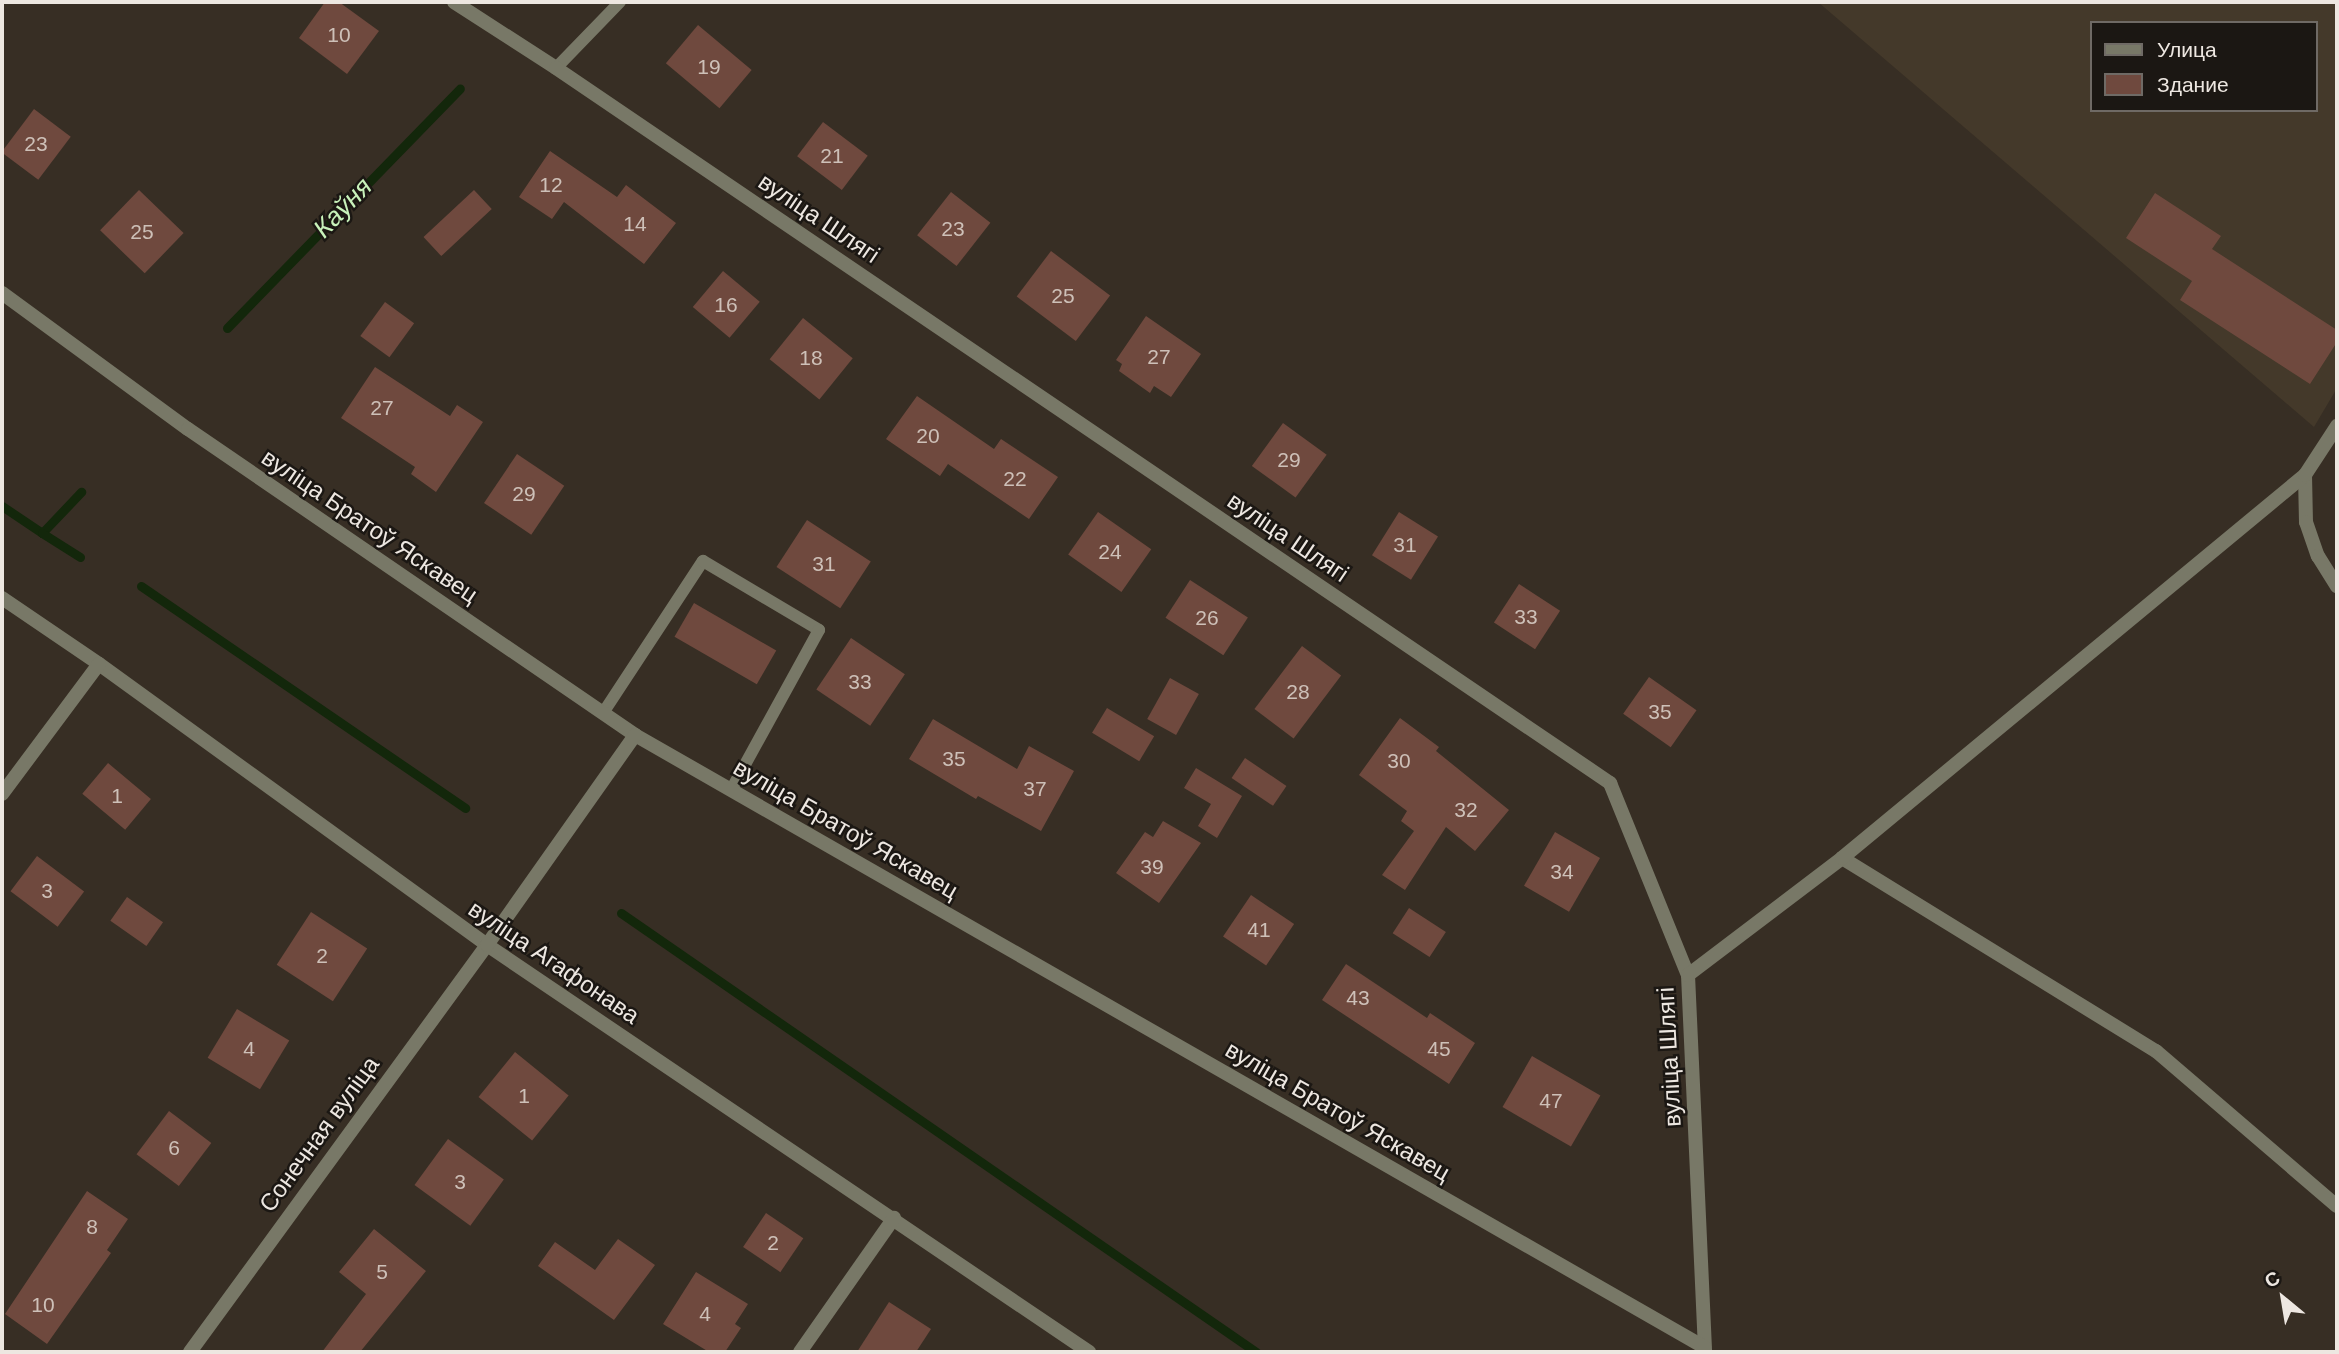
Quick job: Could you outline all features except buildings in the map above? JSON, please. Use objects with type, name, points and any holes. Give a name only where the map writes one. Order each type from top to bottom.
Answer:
[{"type":"street","name":"вуліца Шлягі","points":[[454,2],[556,68],[1610,783],[1688,975],[1705,1350]]},
{"type":"street","name":"вуліца Братоў Яскавец","points":[[2,293],[188,429],[635,735],[1705,1350]]},
{"type":"street","points":[[1688,975],[1842,858],[2305,475],[2337,426]]},
{"type":"street","points":[[2305,475],[2306,522],[2318,556],[2337,587]]},
{"type":"street","name":"вуліца Агафонава","points":[[2,598],[99,664],[487,945],[1089,1352]]},
{"type":"street","points":[[2,794],[99,664]]},
{"type":"street","name":"Сонечная вуліца","points":[[190,1352],[487,945],[635,735]]},
{"type":"street","points":[[1842,858],[2156,1051],[2337,1206]]},
{"type":"street","points":[[800,1352],[894,1218]]},
{"type":"lane","points":[[556,68],[620,2]]},
{"type":"lane","points":[[603,713],[703,561],[819,630],[732,790]]},
{"type":"shaded area","points":[[1818,2],[2337,2],[2337,388],[2314,427]]},
{"type":"waterway","name":"Каўня","points":[[227,328],[460,88]]},
{"type":"waterway","name":"Каўня","points":[[2,506],[42,533],[81,492]]},
{"type":"waterway","points":[[42,533],[80,557]]},
{"type":"waterway","points":[[141,586],[465,808]]},
{"type":"waterway","points":[[621,913],[1256,1352]]}]
